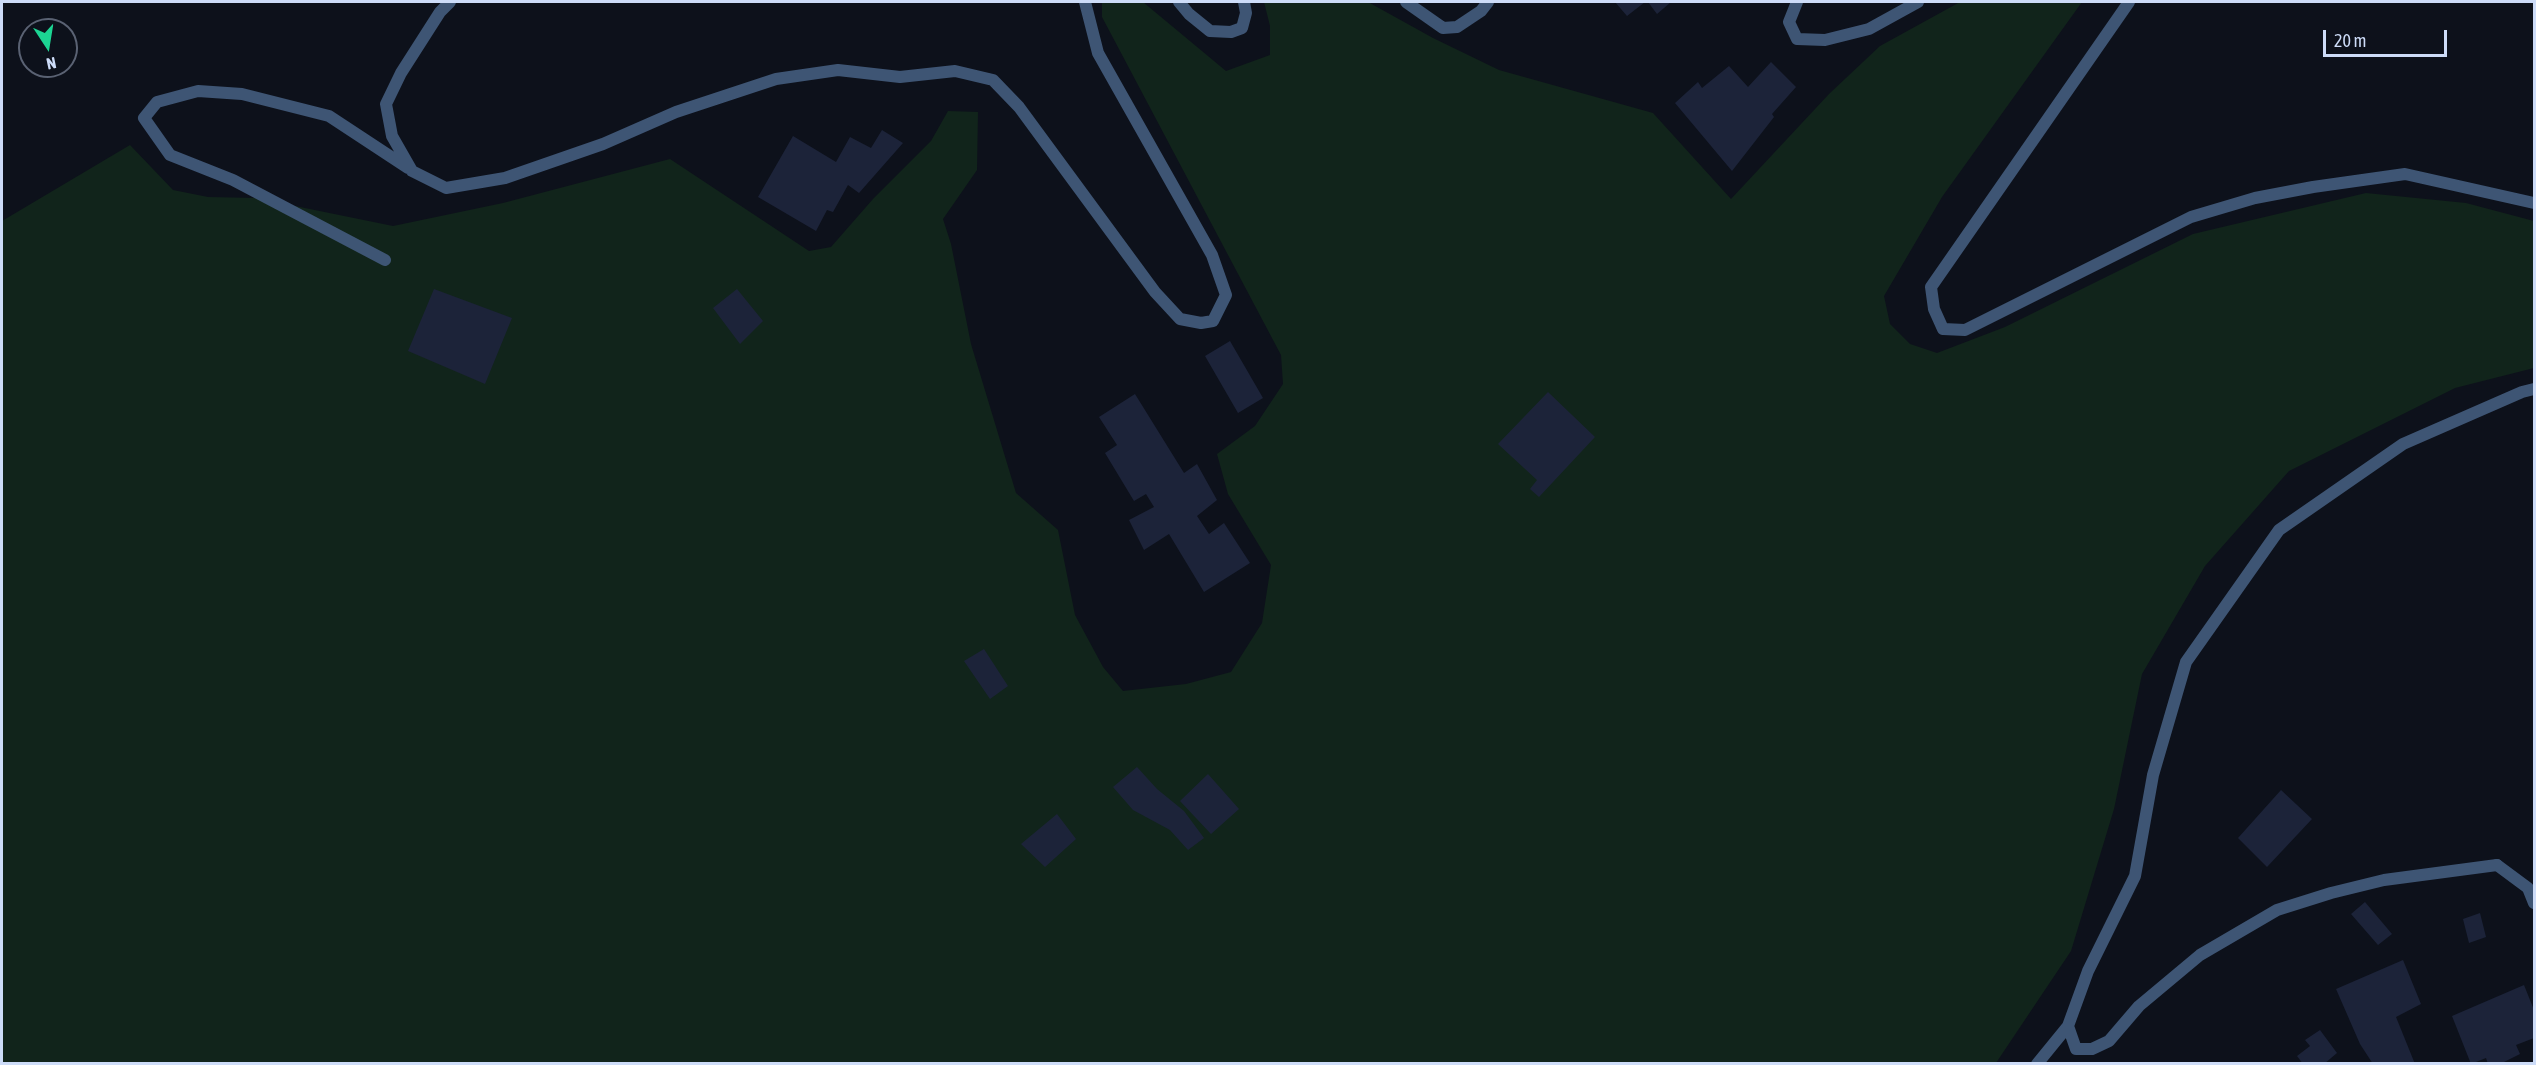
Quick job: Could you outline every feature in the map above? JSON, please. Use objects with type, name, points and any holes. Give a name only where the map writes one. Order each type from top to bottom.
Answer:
[{"type":"street","points":[[412,171],[392,136],[386,104],[401,73],[440,12],[450,2]]},
{"type":"street","points":[[385,260],[233,180],[170,155],[144,118],[157,102],[198,91],[242,94],[329,116],[412,171],[446,188],[505,178],[603,144],[676,112],[776,79],[838,70],[900,78],[955,71],[993,80],[1019,107],[1155,292],[1180,319],[1201,323],[1213,321],[1226,295],[1212,255],[1098,53],[1085,2]]},
{"type":"street","points":[[1179,2],[1189,14],[1210,31],[1231,32],[1242,28],[1246,12],[1244,2]]},
{"type":"street","points":[[1406,2],[1443,28],[1457,27],[1481,11],[1488,2]]},
{"type":"street","points":[[1797,2],[1789,22],[1797,39],[1825,40],[1869,29],[1918,2]]},
{"type":"street","points":[[2129,2],[1931,287],[1934,309],[1943,329],[1965,330],[2191,217],[2255,198],[2406,174],[2535,203]]},
{"type":"street","points":[[2037,1064],[2068,1026],[2088,971],[2135,876],[2153,775],[2186,662],[2279,530],[2403,444],[2522,392],[2535,389]]},
{"type":"street","points":[[2068,1026],[2076,1050],[2092,1049],[2109,1041],[2139,1006],[2200,956],[2277,910],[2331,893],[2384,880],[2498,865],[2528,888],[2535,903]]},
{"type":"green space","points":[[1102,2],[1143,2],[1226,71],[1270,55],[1270,26],[1264,2],[1368,2],[1433,38],[1499,70],[1653,113],[1731,199],[1829,94],[1880,46],[1960,2],[2082,2],[1942,197],[1884,296],[1890,324],[1910,344],[1937,353],[2005,327],[2193,234],[2366,193],[2466,203],[2534,221],[2534,368],[2455,388],[2289,471],[2205,566],[2142,674],[2114,809],[2071,951],[1996,1063],[2,1064],[2,221],[130,145],[173,190],[208,197],[256,198],[393,226],[503,203],[670,159],[809,251],[831,247],[873,199],[931,141],[948,111],[978,112],[977,170],[943,219],[951,244],[971,344],[1016,493],[1058,530],[1075,615],[1103,667],[1123,691],[1186,684],[1231,672],[1262,623],[1271,565],[1228,494],[1217,454],[1255,426],[1283,384],[1281,355],[1102,17]]},
{"type":"building","points":[[1615,2],[1645,2],[1627,16]]},
{"type":"building","points":[[1648,2],[1671,2],[1657,14]]},
{"type":"building","points":[[1771,62],[1796,87],[1772,114],[1774,117],[1732,171],[1675,103],[1698,82],[1702,88],[1729,66],[1748,87]]},
{"type":"building","points":[[882,130],[903,143],[859,193],[848,185],[833,212],[827,210],[816,231],[758,197],[793,136],[836,162],[850,137],[871,148]]},
{"type":"building","points":[[434,289],[512,318],[485,384],[408,351]]},
{"type":"building","points":[[737,289],[763,321],[740,344],[713,308]]},
{"type":"building","points":[[1230,341],[1263,398],[1238,413],[1205,356]]},
{"type":"building","points":[[1548,392],[1595,437],[1539,497],[1530,489],[1537,480],[1498,444]]},
{"type":"building","points":[[1135,394],[1184,473],[1197,464],[1217,500],[1197,516],[1209,534],[1224,523],[1250,563],[1204,592],[1169,534],[1144,550],[1129,520],[1154,507],[1146,494],[1134,501],[1105,453],[1117,445],[1099,417]]},
{"type":"building","points":[[984,649],[1008,686],[990,699],[964,661]]},
{"type":"building","points":[[1137,767],[1157,789],[1184,811],[1204,838],[1188,850],[1170,830],[1133,810],[1113,787]]},
{"type":"building","points":[[1208,774],[1239,809],[1211,834],[1180,801]]},
{"type":"building","points":[[2281,790],[2312,819],[2267,867],[2238,838]]},
{"type":"building","points":[[1057,814],[1076,839],[1045,867],[1021,844]]},
{"type":"building","points":[[2365,902],[2392,934],[2378,945],[2351,914]]},
{"type":"building","points":[[2480,913],[2486,937],[2469,943],[2463,919]]},
{"type":"building","points":[[2403,960],[2421,1004],[2396,1017],[2415,1064],[2373,1064],[2360,1044],[2336,989]]},
{"type":"building","points":[[2524,985],[2534,1010],[2534,1038],[2516,1045],[2520,1054],[2500,1064],[2488,1064],[2486,1058],[2471,1064],[2452,1016]]},
{"type":"building","points":[[2320,1030],[2337,1053],[2324,1064],[2303,1064],[2297,1056],[2310,1046],[2305,1040]]}]
